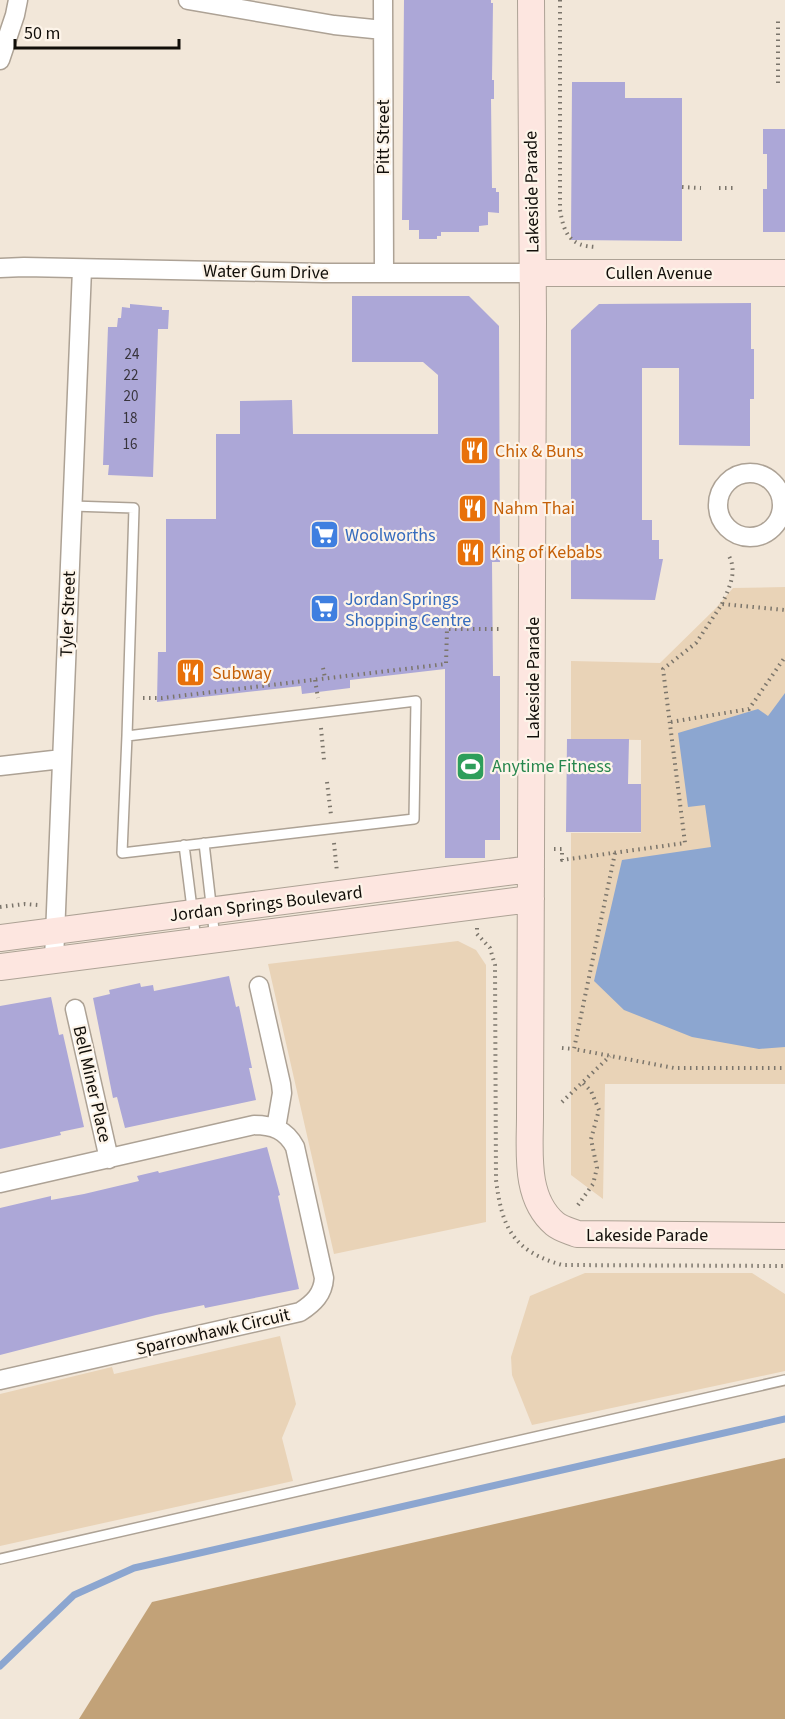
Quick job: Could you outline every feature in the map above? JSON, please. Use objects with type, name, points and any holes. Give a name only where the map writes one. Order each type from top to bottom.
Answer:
[{"type":"street","points":[[0,60],[18,0]]},
{"type":"street","points":[[188,0],[334,25],[383,30]]},
{"type":"street","name":"Pitt Street","points":[[383,0],[384,273]]},
{"type":"street","name":"Lakeside Parade","points":[[531,0],[533,273],[530,1166],[534,1192],[556,1225],[577,1234],[785,1236]]},
{"type":"street","name":"Water Gum Drive","points":[[0,268],[533,273]]},
{"type":"street","name":"Tyler Street","points":[[54,960],[82,269]]},
{"type":"street","name":"Cullen Avenue","points":[[533,273],[785,273]]},
{"type":"street","points":[[0,766],[62,759]]},
{"type":"street","name":"Jordan Springs Boulevard","points":[[0,938],[531,869]]},
{"type":"street","name":"Jordan Springs Boulevard","points":[[0,967],[531,898]]},
{"type":"street","points":[[0,1183],[254,1125],[276,1128],[282,1093],[281,1084],[259,986]]},
{"type":"street","name":"Bell Miner Place","points":[[75,1009],[109,1159]]},
{"type":"street","name":"Sparrowhawk Circuit","points":[[0,1380],[300,1312],[311,1306],[324,1285],[324,1270],[295,1147],[288,1136],[276,1128]]},
{"type":"lane","points":[[72,506],[134,508],[128,736],[122,853],[414,819],[416,701],[128,736]]},
{"type":"lane","points":[[204,843],[202,912],[206,942]]},
{"type":"lane","points":[[184,846],[202,912],[206,942]]},
{"type":"lane","points":[[0,1559],[785,1380]]},
{"type":"path","points":[[560,0],[560,210],[566,233],[573,245],[604,248]]},
{"type":"path","points":[[778,17],[778,83]]},
{"type":"path","points":[[682,187],[701,188]]},
{"type":"path","points":[[719,188],[737,188]]},
{"type":"path","points":[[553,849],[562,849],[562,860],[685,843],[663,669],[696,643],[722,604],[733,574],[731,559],[727,554]]},
{"type":"path","points":[[722,604],[785,610]]},
{"type":"path","points":[[140,698],[162,698],[446,664],[447,629],[501,629]]},
{"type":"path","points":[[671,722],[749,709],[785,657]]},
{"type":"path","points":[[324,668],[325,678]]},
{"type":"path","points":[[315,680],[318,702]]},
{"type":"path","points":[[320,724],[324,760]]},
{"type":"path","points":[[327,782],[331,816]]},
{"type":"path","points":[[333,840],[337,867]]},
{"type":"path","points":[[574,1049],[615,853]]},
{"type":"path","points":[[0,907],[43,905]]},
{"type":"path","points":[[477,934],[490,948],[495,965],[496,1180],[498,1200],[514,1238],[527,1251],[543,1260],[562,1265],[785,1266]]},
{"type":"path","points":[[562,1048],[674,1068],[785,1068]]},
{"type":"path","points":[[562,1102],[610,1056]]},
{"type":"path","points":[[578,1205],[597,1176],[591,1139],[599,1110],[591,1091],[583,1083]]},
{"type":"shaded area","points":[[785,587],[785,1084],[605,1084],[603,1199],[571,1175],[571,833],[641,833],[641,740],[571,739],[571,661],[660,663],[733,588]]},
{"type":"shaded area","points":[[458,941],[476,950],[486,965],[486,1222],[334,1254],[268,964]]},
{"type":"shaded area","points":[[585,1273],[752,1273],[785,1294],[785,1371],[532,1425],[512,1375],[511,1357],[530,1296]]},
{"type":"shaded area","points":[[280,1336],[296,1404],[282,1438],[293,1481],[0,1546],[0,1394],[112,1367],[114,1374]]},
{"type":"shaded area","points":[[785,1458],[785,1719],[79,1719],[152,1602]]},
{"type":"water","points":[[785,693],[785,1047],[759,1049],[692,1037],[624,1010],[594,981],[622,860],[711,847],[705,805],[688,807],[678,733],[758,709],[768,716]]},
{"type":"building","points":[[404,0],[491,0],[493,3],[492,188],[496,188],[496,192],[499,192],[499,213],[488,212],[488,225],[479,226],[479,232],[441,232],[441,236],[437,236],[437,239],[419,239],[419,230],[409,230],[409,220],[402,220]]},
{"type":"building","points":[[572,82],[625,82],[625,98],[682,98],[682,241],[571,240]]},
{"type":"building","points":[[763,129],[785,129],[785,232],[763,232],[763,189],[767,189],[767,154],[763,154]]},
{"type":"building","points":[[352,296],[469,296],[499,326],[500,562],[492,562],[493,676],[500,676],[500,840],[485,840],[485,858],[445,858],[445,669],[350,680],[350,688],[302,694],[301,686],[157,702],[158,652],[166,652],[166,519],[216,519],[216,434],[240,434],[240,401],[292,400],[293,434],[438,434],[438,375],[423,362],[352,362]]},
{"type":"building","points":[[751,303],[754,399],[750,399],[750,446],[679,445],[679,368],[642,368],[642,520],[652,520],[652,540],[659,540],[659,559],[663,559],[655,600],[571,599],[571,330],[599,304]]},
{"type":"building","points":[[130,304],[162,307],[162,310],[169,310],[168,329],[158,329],[153,477],[108,475],[109,465],[103,465],[108,327],[117,327],[122,307],[130,308]]},
{"type":"building","points":[[567,739],[629,739],[628,784],[641,784],[641,832],[566,832]]},
{"type":"building","points":[[229,976],[236,1007],[239,1006],[256,1100],[125,1128],[117,1097],[113,1098],[93,998],[110,994],[109,990],[140,983],[141,987],[153,985],[154,991]]},
{"type":"building","points":[[51,997],[59,1035],[63,1034],[84,1127],[60,1132],[61,1135],[0,1149],[0,1006]]},
{"type":"building","points":[[267,1147],[280,1195],[278,1196],[299,1289],[205,1308],[204,1305],[156,1315],[0,1355],[0,1208],[51,1196],[51,1200],[84,1194],[139,1181],[137,1176],[158,1171],[159,1173]]},
{"type":"waterway","points":[[0,1666],[74,1595],[134,1568],[785,1419]]},
{"type":"place","name":"Chix & Buns","points":[[474,451]]},
{"type":"place","name":"Nahm Thai","points":[[472,508]]},
{"type":"place","name":"Woolworths","points":[[324,535]]},
{"type":"place","name":"King of Kebabs","points":[[470,552]]},
{"type":"place","name":"Jordan Springs Shopping Centre","points":[[324,609]]},
{"type":"place","name":"Subway","points":[[191,673]]},
{"type":"place","name":"Anytime Fitness","points":[[471,766]]}]
